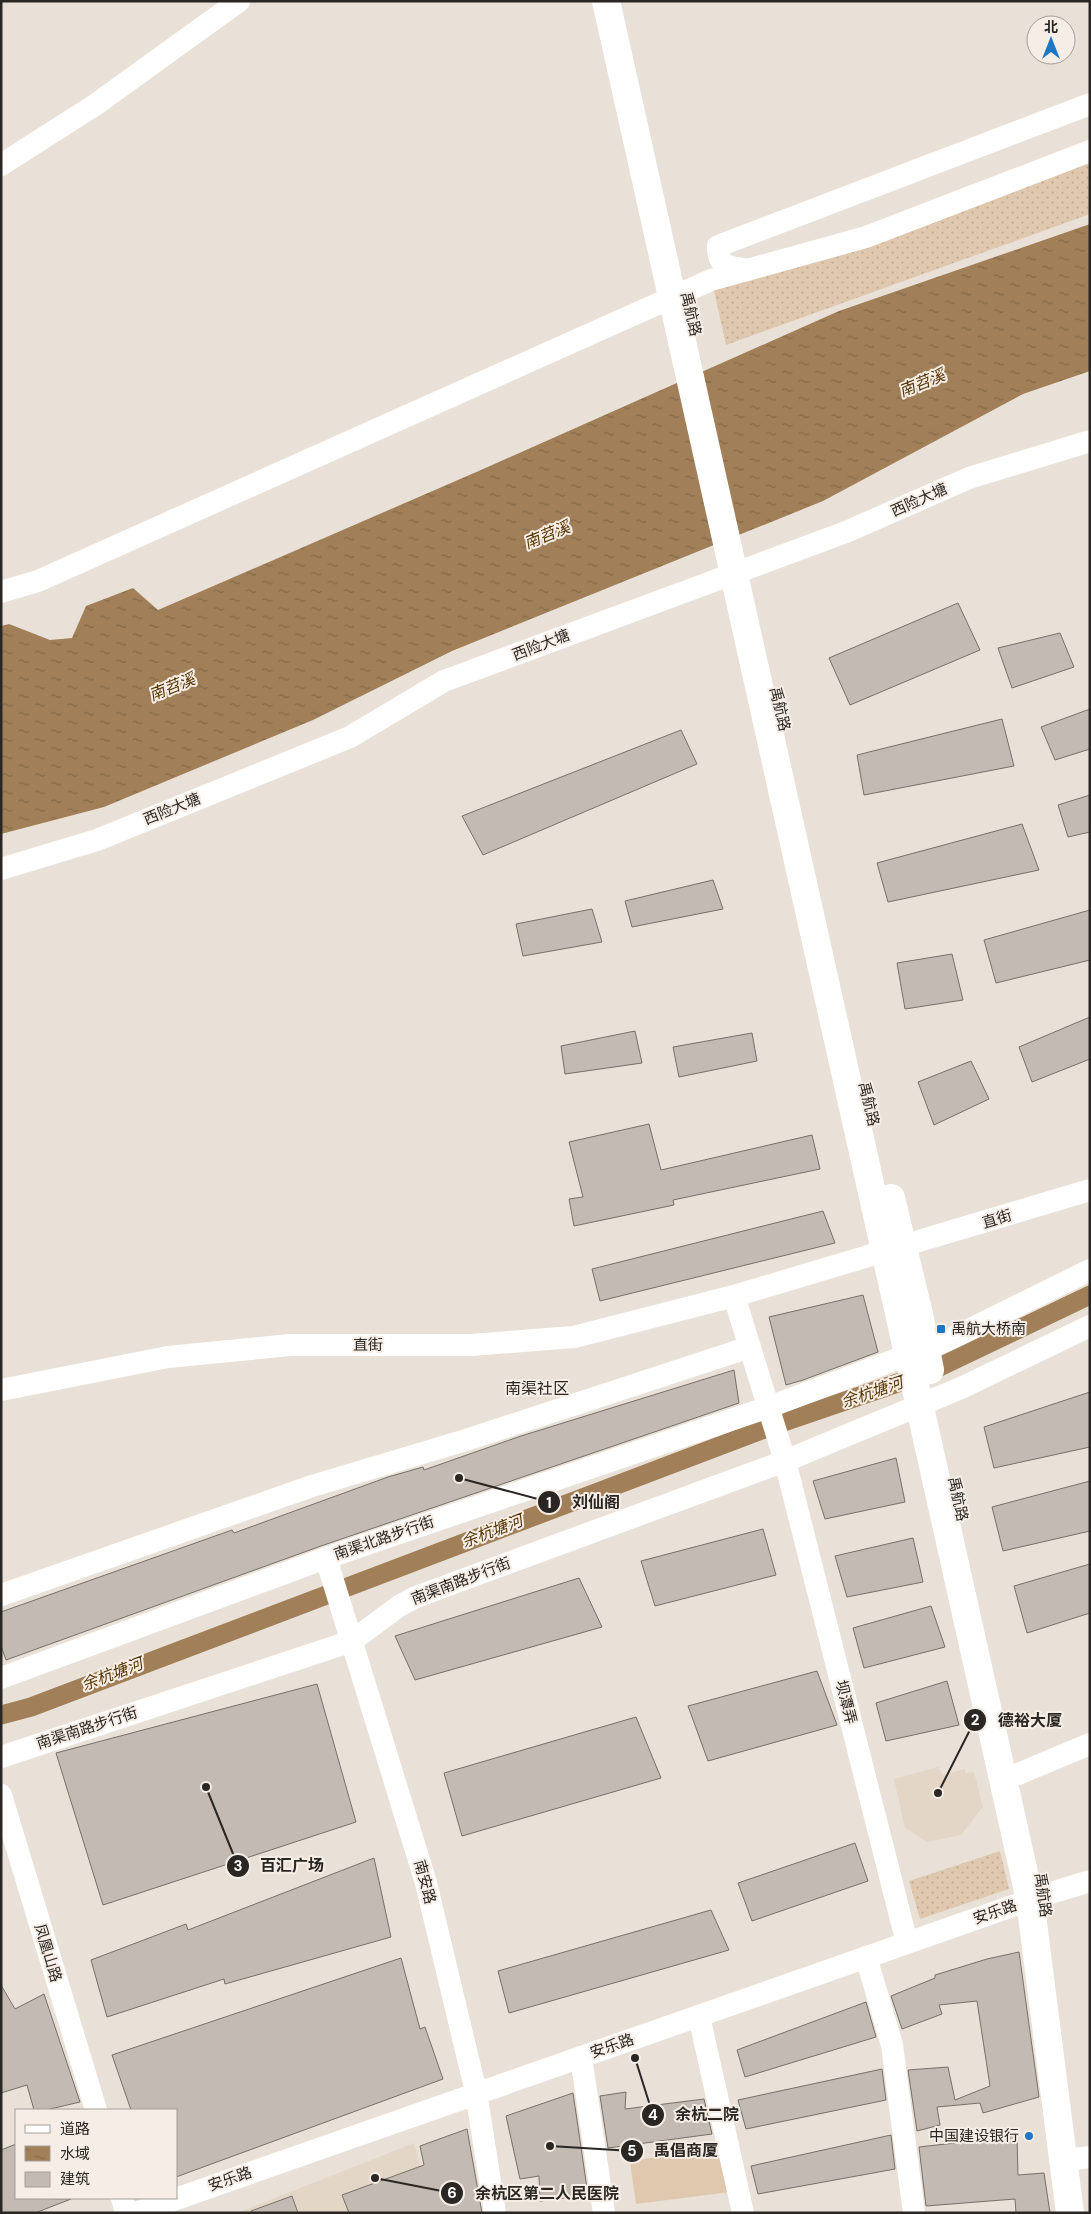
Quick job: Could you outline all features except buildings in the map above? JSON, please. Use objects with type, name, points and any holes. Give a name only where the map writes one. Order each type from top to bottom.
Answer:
[{"type":"main road","name":"禹航路","points":[[615,8],[880,1190],[910,1316],[1037,1897],[1082,2158],[1081,2213]]},
{"type":"main road","name":"禹航路","points":[[930,1413],[1042,1880],[1037,1897],[1070,2213]]},
{"type":"street","points":[[1,165],[96,105],[239,1]]},
{"type":"street","points":[[749,270],[724,265],[718,258],[718,246],[1090,104]]},
{"type":"street","points":[[1,592],[47,577],[712,280],[866,237],[1090,151]]},
{"type":"street","name":"西险大塘","points":[[1,869],[97,840],[350,737],[444,681],[846,532],[969,478],[1090,441]]},
{"type":"street","name":"直街","points":[[1,1390],[168,1356],[290,1345],[470,1345],[574,1337],[734,1296],[894,1250],[1090,1190]]},
{"type":"street","name":"南渠北路步行街","points":[[1,1678],[326,1558],[770,1410],[948,1340],[1090,1270]]},
{"type":"street","name":"坝潭弄","points":[[734,1296],[784,1461],[907,1943]]},
{"type":"street","name":"南渠南路步行街","points":[[1,1757],[350,1637],[416,1596],[784,1461],[961,1388],[1090,1326]]},
{"type":"street","points":[[1,1595],[312,1486],[466,1440],[750,1347]]},
{"type":"street","name":"南安路","points":[[326,1558],[426,1883],[476,2092],[495,2213]]},
{"type":"street","points":[[1018,1774],[1090,1744]]},
{"type":"street","name":"凤凰山路","points":[[1,1795],[96,2109]]},
{"type":"street","name":"安乐路","points":[[178,2198],[476,2092],[582,2057],[1037,1897],[1090,1881]]},
{"type":"street","points":[[866,1957],[892,2045],[914,2213]]},
{"type":"street","points":[[699,2016],[743,2213]]},
{"type":"street","points":[[582,2057],[604,2213]]},
{"type":"street","points":[[122,2199],[126,2213]]},
{"type":"street","name":"安乐路","points":[[136,2213],[175,2199]]},
{"type":"shaded area","points":[[1090,154],[1090,214],[726,345],[713,286]]},
{"type":"shaded area","points":[[938,1767],[943,1775],[965,1769],[965,1773],[974,1772],[983,1807],[961,1835],[927,1842],[905,1828],[894,1779]]},
{"type":"shaded area","points":[[1000,1851],[1009,1889],[920,1919],[909,1881]]},
{"type":"shaded area","points":[[414,2143],[434,2213],[237,2213]]},
{"type":"shaded area","points":[[717,2145],[730,2192],[636,2204],[630,2162]]},
{"type":"water","name":"南苕溪","points":[[1090,224],[1090,371],[1023,394],[823,501],[452,651],[313,720],[104,807],[1,834],[1,626],[9,624],[50,640],[72,638],[86,606],[133,588],[158,610],[481,470],[839,311]]},
{"type":"waterway","name":"余杭塘河","points":[[1,1715],[31,1707],[775,1425],[927,1373],[1090,1295]]},
{"type":"place","name":"禹航大桥南","points":[[941,1329]]},
{"type":"place","name":"刘仙阁","points":[[459,1478]]},
{"type":"place","name":"百汇广场","points":[[206,1787]]},
{"type":"place","name":"德裕大厦","points":[[938,1793]]},
{"type":"place","name":"余杭二院","points":[[635,2058]]},
{"type":"place","name":"中国建设银行","points":[[1029,2136]]},
{"type":"place","name":"禹倡商厦","points":[[550,2146]]},
{"type":"place","name":"余杭区第二人民医院","points":[[375,2178]]},
{"type":"district","name":"南渠社区","points":[[537,1388]]}]
